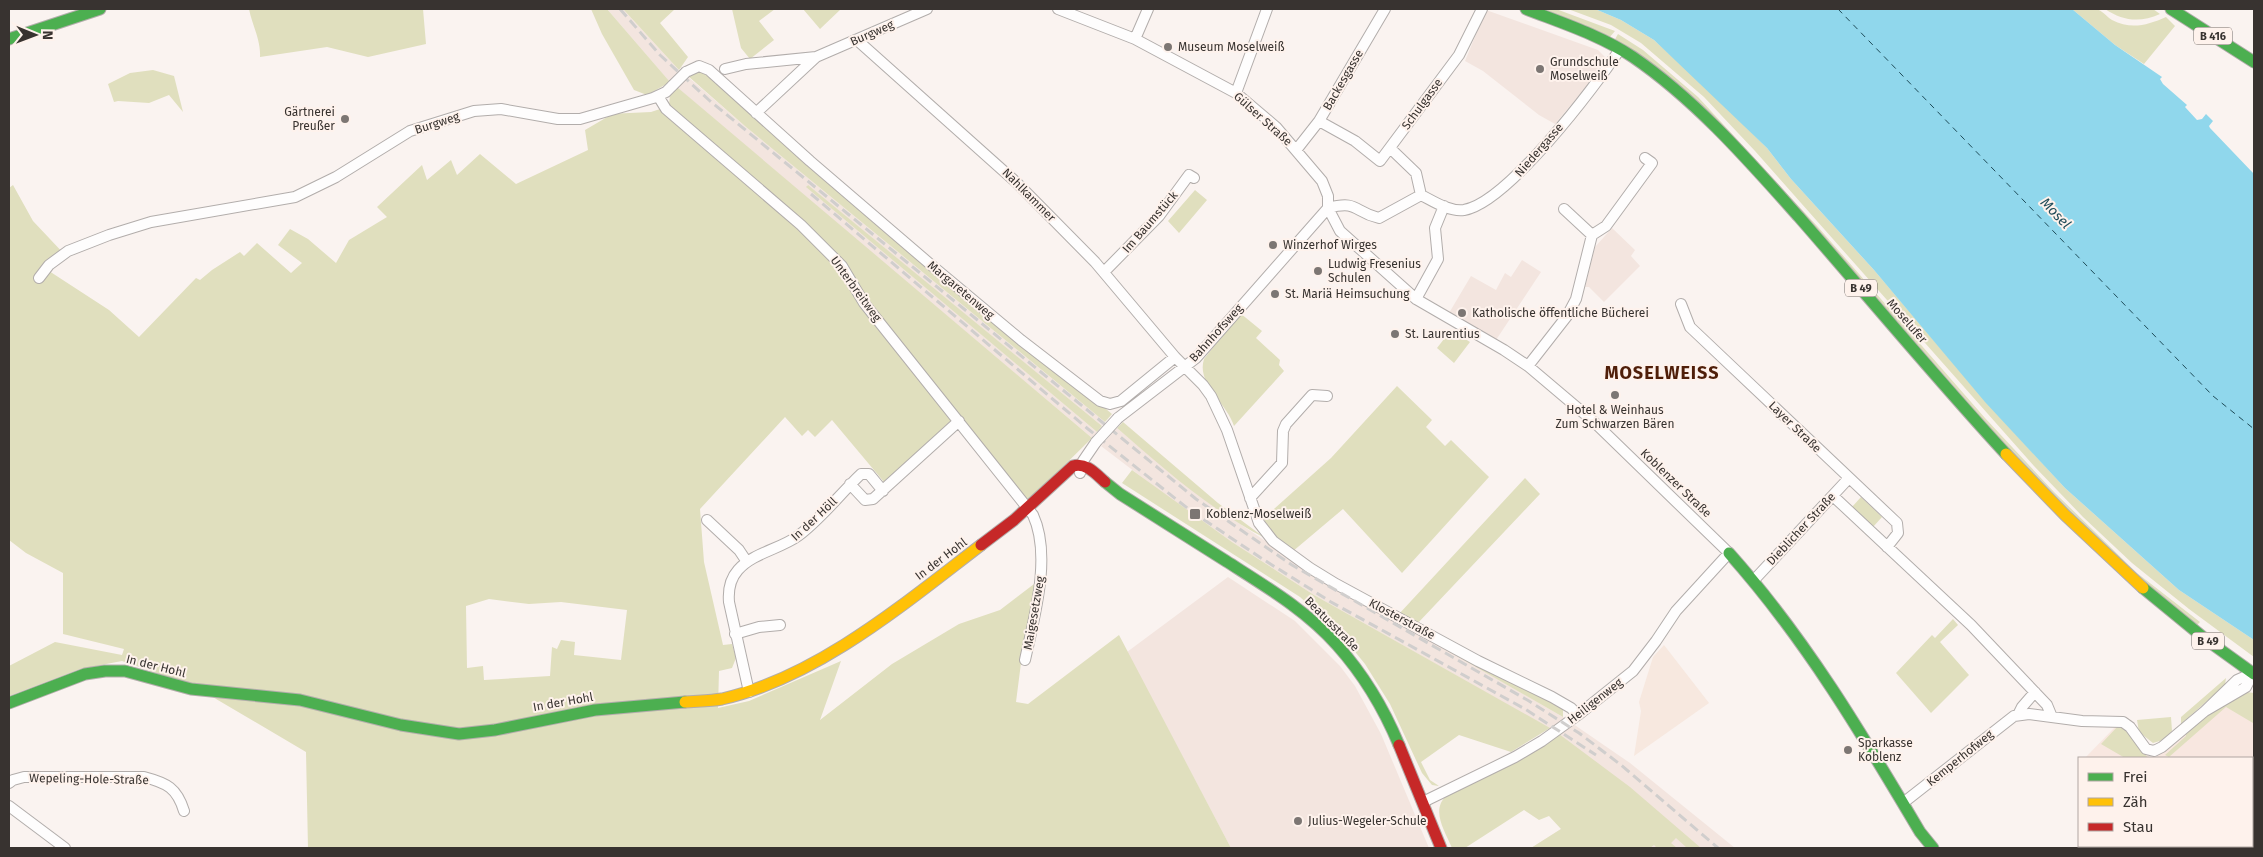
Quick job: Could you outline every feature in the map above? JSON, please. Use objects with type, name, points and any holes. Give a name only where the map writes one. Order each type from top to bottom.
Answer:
[{"type":"street","points":[[9,39],[100,9]]},
{"type":"street","name":"Burgweg","points":[[725,69],[746,64],[816,57],[928,9]]},
{"type":"street","name":"Gülser Straße","points":[[1058,9],[1135,39],[1236,93],[1276,127],[1297,149],[1324,183],[1328,196],[1328,208]]},
{"type":"street","points":[[1135,39],[1148,9]]},
{"type":"street","points":[[1236,93],[1267,9]]},
{"type":"street","name":"Backesgasse","points":[[1297,149],[1319,121],[1385,9]]},
{"type":"street","name":"Schulgasse","points":[[1390,148],[1459,56],[1482,9]]},
{"type":"street","name":"Moselufer","points":[[1526,9],[1591,35],[1620,50],[1676,91],[1770,184],[1815,233],[1986,432],[2042,493],[2137,583],[2204,638],[2253,673]]},
{"type":"street","name":"B 416","points":[[2171,9],[2254,62]]},
{"type":"street","name":"Nahlkammer","points":[[857,40],[1018,183],[1104,272],[1175,357],[1185,366]]},
{"type":"street","name":"Niedergasse","points":[[1444,206],[1458,210],[1473,208],[1516,176],[1530,163],[1620,50]]},
{"type":"street","name":"Burgweg","points":[[39,278],[49,265],[68,251],[109,235],[151,222],[295,197],[336,177],[410,132],[474,111],[501,108],[558,119],[580,119],[658,96],[694,66],[706,68],[756,114],[816,57]]},
{"type":"street","name":"Unterbreitweg","points":[[658,96],[666,109],[801,225],[842,266],[864,303],[1028,508]]},
{"type":"street","name":"Margaretenweg","points":[[756,114],[977,304],[1100,401],[1110,404],[1120,401],[1175,357]]},
{"type":"street","points":[[1319,121],[1355,141],[1380,161],[1390,148],[1416,173],[1421,195]]},
{"type":"street","points":[[1528,366],[1567,316],[1576,299],[1592,235],[1606,226],[1652,162],[1645,158]]},
{"type":"street","name":"Im Baumstück","points":[[1104,272],[1159,216],[1189,175],[1194,178]]},
{"type":"street","points":[[1416,298],[1438,259],[1435,228],[1444,206],[1421,195]]},
{"type":"street","points":[[1328,208],[1344,204],[1352,205],[1374,216],[1383,217],[1421,195]]},
{"type":"street","name":"Koblenzer Straße","points":[[1328,208],[1340,231],[1416,298],[1528,366],[1593,422],[1729,553],[1754,580],[1832,687],[1920,832],[1933,848]]},
{"type":"street","name":"Bahnhofsweg","points":[[1081,469],[1096,442],[1118,418],[1196,358],[1328,208]]},
{"type":"street","points":[[1564,209],[1592,235]]},
{"type":"street","name":"Layer Straße","points":[[1681,304],[1690,327],[1898,526],[1898,533],[1887,547]]},
{"type":"street","name":"Klosterstraße","points":[[1185,366],[1211,396],[1227,430],[1259,523],[1274,541],[1310,568],[1336,584],[1478,660],[1552,697],[1571,708],[1578,715]]},
{"type":"street","points":[[1250,498],[1282,464],[1283,431],[1286,424],[1312,395],[1327,396]]},
{"type":"street","points":[[850,484],[865,500],[873,499],[959,421]]},
{"type":"street","name":"In der Hohl","points":[[9,703],[85,674],[125,671],[191,689],[300,700],[402,725],[460,734],[495,730],[595,710],[721,699],[768,685],[838,648],[886,617],[1028,508],[1073,466],[1081,469]]},
{"type":"street","name":"Beatusstraße","points":[[1081,469],[1089,468],[1120,494],[1277,593],[1325,633],[1347,658],[1378,702],[1402,750],[1441,848]]},
{"type":"street","name":"In der Höll","points":[[749,692],[729,602],[729,587],[734,575],[747,562],[798,536],[860,474],[866,473],[883,490]]},
{"type":"street","name":"Dieblicher Straße","points":[[1754,580],[1849,478]]},
{"type":"street","points":[[1833,496],[1965,620],[2035,692],[2049,708],[2052,717]]},
{"type":"street","name":"Maigesetzweg","points":[[1025,660],[1041,581],[1042,563],[1034,517],[1028,508]]},
{"type":"street","points":[[708,520],[738,550],[747,562]]},
{"type":"street","name":"Heiligenweg","points":[[1423,802],[1515,757],[1578,715],[1633,671],[1676,611],[1729,553]]},
{"type":"street","points":[[735,634],[759,627],[780,625]]},
{"type":"street","points":[[2018,715],[2125,723],[2146,749],[2151,751],[2159,749],[2205,711],[2237,680],[2253,673]]},
{"type":"street","name":"Kemperhofweg","points":[[1903,803],[2007,720],[2018,715],[2022,707],[2035,692]]},
{"type":"street","name":"Wepeling-Hole-Straße","points":[[9,783],[24,777],[144,777],[162,782],[179,795],[184,811]]},
{"type":"street","points":[[9,806],[66,848]]},
{"type":"shaded area","points":[[607,9],[623,9],[679,70],[669,81]]},
{"type":"shaded area","name":"Grundschule Moselweiß","points":[[1486,10],[1598,50],[1605,57],[1606,63],[1555,124],[1539,115],[1483,71],[1465,61]]},
{"type":"shaded area","points":[[687,76],[746,127],[1105,422],[1102,426],[807,185],[807,187],[1097,432],[1092,438],[699,107],[677,87]]},
{"type":"shaded area","points":[[1612,228],[1635,250],[1631,256],[1640,266],[1604,302],[1589,287],[1585,287],[1595,247]]},
{"type":"shaded area","points":[[1522,260],[1541,272],[1496,340],[1449,313],[1471,276],[1496,290],[1505,273],[1511,277]]},
{"type":"shaded area","points":[[1117,428],[1206,501],[1295,561],[1563,717],[1630,763],[1735,848],[1531,848],[1561,829],[1559,734],[1314,595],[1232,542],[1101,446]]},
{"type":"shaded area","points":[[1228,577],[1295,621],[1340,666],[1355,686],[1381,734],[1429,848],[1231,848],[1127,652]]},
{"type":"shaded area","points":[[1664,645],[1709,703],[1634,756],[1641,711],[1639,702],[1653,657]]},
{"type":"shaded area","points":[[2245,692],[2254,693],[2254,848],[2124,848],[2253,847],[2253,757],[2156,757],[2191,727]]},
{"type":"shaded area","points":[[2117,725],[2125,728],[2149,757],[2086,757]]},
{"type":"green space","points":[[249,9],[423,9],[426,44],[368,57],[327,47],[260,57],[258,39]]},
{"type":"green space","points":[[591,9],[607,9],[670,82],[647,95],[634,90],[602,34]]},
{"type":"green space","points":[[623,9],[675,9],[660,23],[688,57],[679,70]]},
{"type":"green space","points":[[732,9],[775,9],[759,21],[774,40],[750,59],[741,48]]},
{"type":"green space","points":[[803,9],[841,9],[820,29]]},
{"type":"green space","points":[[1544,9],[1556,9],[1615,31],[1609,38]]},
{"type":"green space","points":[[1568,9],[1595,9],[1621,20],[1654,40],[1702,84],[1767,148],[1791,179],[1874,270],[1986,402],[2065,488],[2179,590],[2254,640],[2254,657],[2189,609],[2132,563],[2083,517],[2034,466],[1755,151],[1704,97],[1641,43],[1611,25]]},
{"type":"green space","points":[[2072,9],[2096,9],[2112,20],[2133,26],[2166,17],[2175,26],[2144,64],[2115,45]]},
{"type":"green space","points":[[2105,9],[2153,9],[2160,14],[2139,20],[2118,16]]},
{"type":"green space","points":[[1618,34],[1643,50],[1698,97],[1818,227],[1985,418],[2054,492],[2137,573],[2200,622],[2197,625],[2135,576],[2050,496],[1816,229],[1688,93],[1661,70],[1614,41]]},
{"type":"green space","points":[[701,69],[1112,414],[1105,422],[746,127],[688,76]]},
{"type":"green space","points":[[153,70],[174,76],[183,112],[169,95],[149,103],[114,102],[108,84],[130,73]]},
{"type":"green space","points":[[677,87],[1092,438],[1026,503],[959,414],[884,482],[832,420],[815,437],[808,430],[802,436],[785,417],[700,509],[704,562],[723,645],[732,644],[736,658],[732,668],[719,671],[718,708],[749,701],[841,661],[820,720],[892,664],[959,624],[1000,610],[1038,581],[1021,663],[1016,702],[1028,704],[1119,635],[1231,848],[308,848],[306,752],[194,686],[122,661],[80,669],[9,696],[9,666],[55,642],[122,655],[124,649],[63,634],[63,573],[26,553],[9,540],[9,188],[13,185],[33,221],[66,256],[49,271],[109,310],[139,337],[196,278],[200,280],[240,252],[244,256],[257,243],[291,273],[302,263],[278,245],[290,229],[308,239],[336,263],[349,240],[387,217],[377,207],[422,165],[427,180],[451,160],[457,175],[480,154],[516,184],[588,150],[585,130],[609,116],[608,114],[651,112],[669,106],[670,94]],"holes":[[[489,599],[529,604],[561,602],[627,610],[621,660],[574,655],[575,642],[561,640],[557,649],[552,647],[550,676],[484,680],[483,666],[467,668],[466,606]]]},
{"type":"green space","points":[[808,185],[1102,426],[1097,432],[806,187]]},
{"type":"green space","points":[[1195,190],[1207,200],[1179,233],[1168,221]]},
{"type":"green space","points":[[1240,313],[1262,331],[1256,338],[1280,360],[1279,365],[1284,371],[1234,426],[1225,409],[1208,385],[1204,377],[1203,368],[1204,359]]},
{"type":"green space","points":[[1451,330],[1470,342],[1454,363],[1437,348]]},
{"type":"green space","points":[[1397,386],[1432,420],[1426,427],[1445,446],[1451,440],[1489,477],[1402,573],[1343,509],[1292,552],[1279,541],[1264,520],[1265,517],[1331,458]]},
{"type":"green space","points":[[1123,422],[1218,503],[1265,538],[1225,515],[1170,473],[1117,428]]},
{"type":"green space","points":[[1132,470],[1232,542],[1314,595],[1550,728],[1511,752],[1459,735],[1421,762],[1430,780],[1439,786],[1432,785],[1422,773],[1390,704],[1365,664],[1339,632],[1300,597],[1122,483]]},
{"type":"green space","points":[[1525,478],[1540,494],[1417,624],[1399,614]]},
{"type":"green space","points":[[1861,497],[1882,517],[1873,527],[1852,507]]},
{"type":"green space","points":[[1953,619],[1958,625],[1940,642],[1969,675],[1931,713],[1896,673],[1932,635],[1935,638]]},
{"type":"green space","points":[[1394,620],[1563,706],[1563,717]]},
{"type":"green space","points":[[2226,678],[2225,685],[2181,724],[2181,717]]},
{"type":"green space","points":[[2245,692],[2254,693],[2253,723],[2226,707],[2169,757],[2165,755],[2186,736],[2186,731],[2218,707]]},
{"type":"green space","points":[[2171,717],[2172,731],[2163,740],[2153,743],[2139,732],[2137,720]]},
{"type":"green space","points":[[2118,726],[2125,729],[2147,757],[2123,757],[2101,744]]},
{"type":"green space","points":[[1559,734],[1630,787],[1701,848],[1687,848],[1676,838],[1671,843],[1677,848],[1657,848],[1654,845],[1650,848],[1531,848],[1561,829],[1549,816],[1539,820],[1524,810],[1465,848],[1452,848],[1440,821],[1439,814],[1442,801],[1447,795],[1519,760]]},
{"type":"water","name":"Mosel","points":[[1595,9],[2072,9],[2115,45],[2162,77],[2160,79],[2163,84],[2187,105],[2185,107],[2197,120],[2202,119],[2206,114],[2213,121],[2209,126],[2210,128],[2254,174],[2254,640],[2179,590],[2065,488],[1985,402],[1874,270],[1791,179],[1767,148],[1654,40],[1621,20]]},
{"type":"ferry route","points":[[1838,9],[2213,396],[2254,429]]},
{"type":"railway","points":[[620,9],[660,55],[710,101],[1196,499],[1292,565],[1529,701],[1579,733],[1621,765],[1718,848]]},
{"type":"railway","points":[[811,194],[1088,429],[1191,511],[1331,602],[1525,709],[1596,755]]},
{"type":"traffic: fast","points":[[9,39],[100,9]]},
{"type":"traffic: fast","points":[[1526,9],[1581,30],[1620,49],[1656,74],[1700,112],[1780,196],[2006,454]]},
{"type":"traffic: fast","points":[[2171,9],[2254,62]]},
{"type":"traffic: fast","points":[[1105,482],[1120,494],[1270,589],[1325,632],[1347,656],[1364,680],[1380,705],[1399,745]]},
{"type":"traffic: fast","points":[[1729,553],[1757,585],[1808,653],[1854,723],[1920,832],[1933,848]]},
{"type":"traffic: fast","points":[[2143,588],[2204,638],[2254,674]]},
{"type":"traffic: fast","points":[[9,703],[85,674],[105,671],[125,671],[191,689],[300,700],[401,725],[459,734],[495,730],[595,710],[685,702]]},
{"type":"traffic: slow","points":[[2006,454],[2065,515],[2143,588]]},
{"type":"traffic: slow","points":[[685,702],[722,699],[758,688],[792,674],[826,656],[859,636],[981,545]]},
{"type":"traffic: jam","points":[[981,545],[1014,520],[1073,466],[1086,467],[1105,482]]},
{"type":"traffic: jam","points":[[1399,745],[1441,848]]},
{"type":"place","name":"Museum Moselweiß","points":[[1168,47]]},
{"type":"place","name":"Grundschule Moselweiß","points":[[1540,69]]},
{"type":"place","name":"Gärtnerei Preußer","points":[[345,119]]},
{"type":"place","name":"Winzerhof Wirges","points":[[1273,245]]},
{"type":"place","name":"Ludwig Fresenius Schulen","points":[[1318,271]]},
{"type":"place","name":"St. Mariä Heimsuchung","points":[[1275,294]]},
{"type":"place","name":"Katholische öffentliche Bücherei","points":[[1462,313]]},
{"type":"place","name":"St. Laurentius","points":[[1395,334]]},
{"type":"place","name":"Hotel & Weinhaus Zum Schwarzen Bären","points":[[1615,395]]},
{"type":"place","name":"Koblenz-Moselweiß","points":[[1195,514]]},
{"type":"place","name":"Sparkasse Koblenz","points":[[1848,750]]},
{"type":"place","name":"Julius-Wegeler-Schule","points":[[1298,821]]},
{"type":"district","name":"MOSELWEISS","points":[[1662,373]]}]
